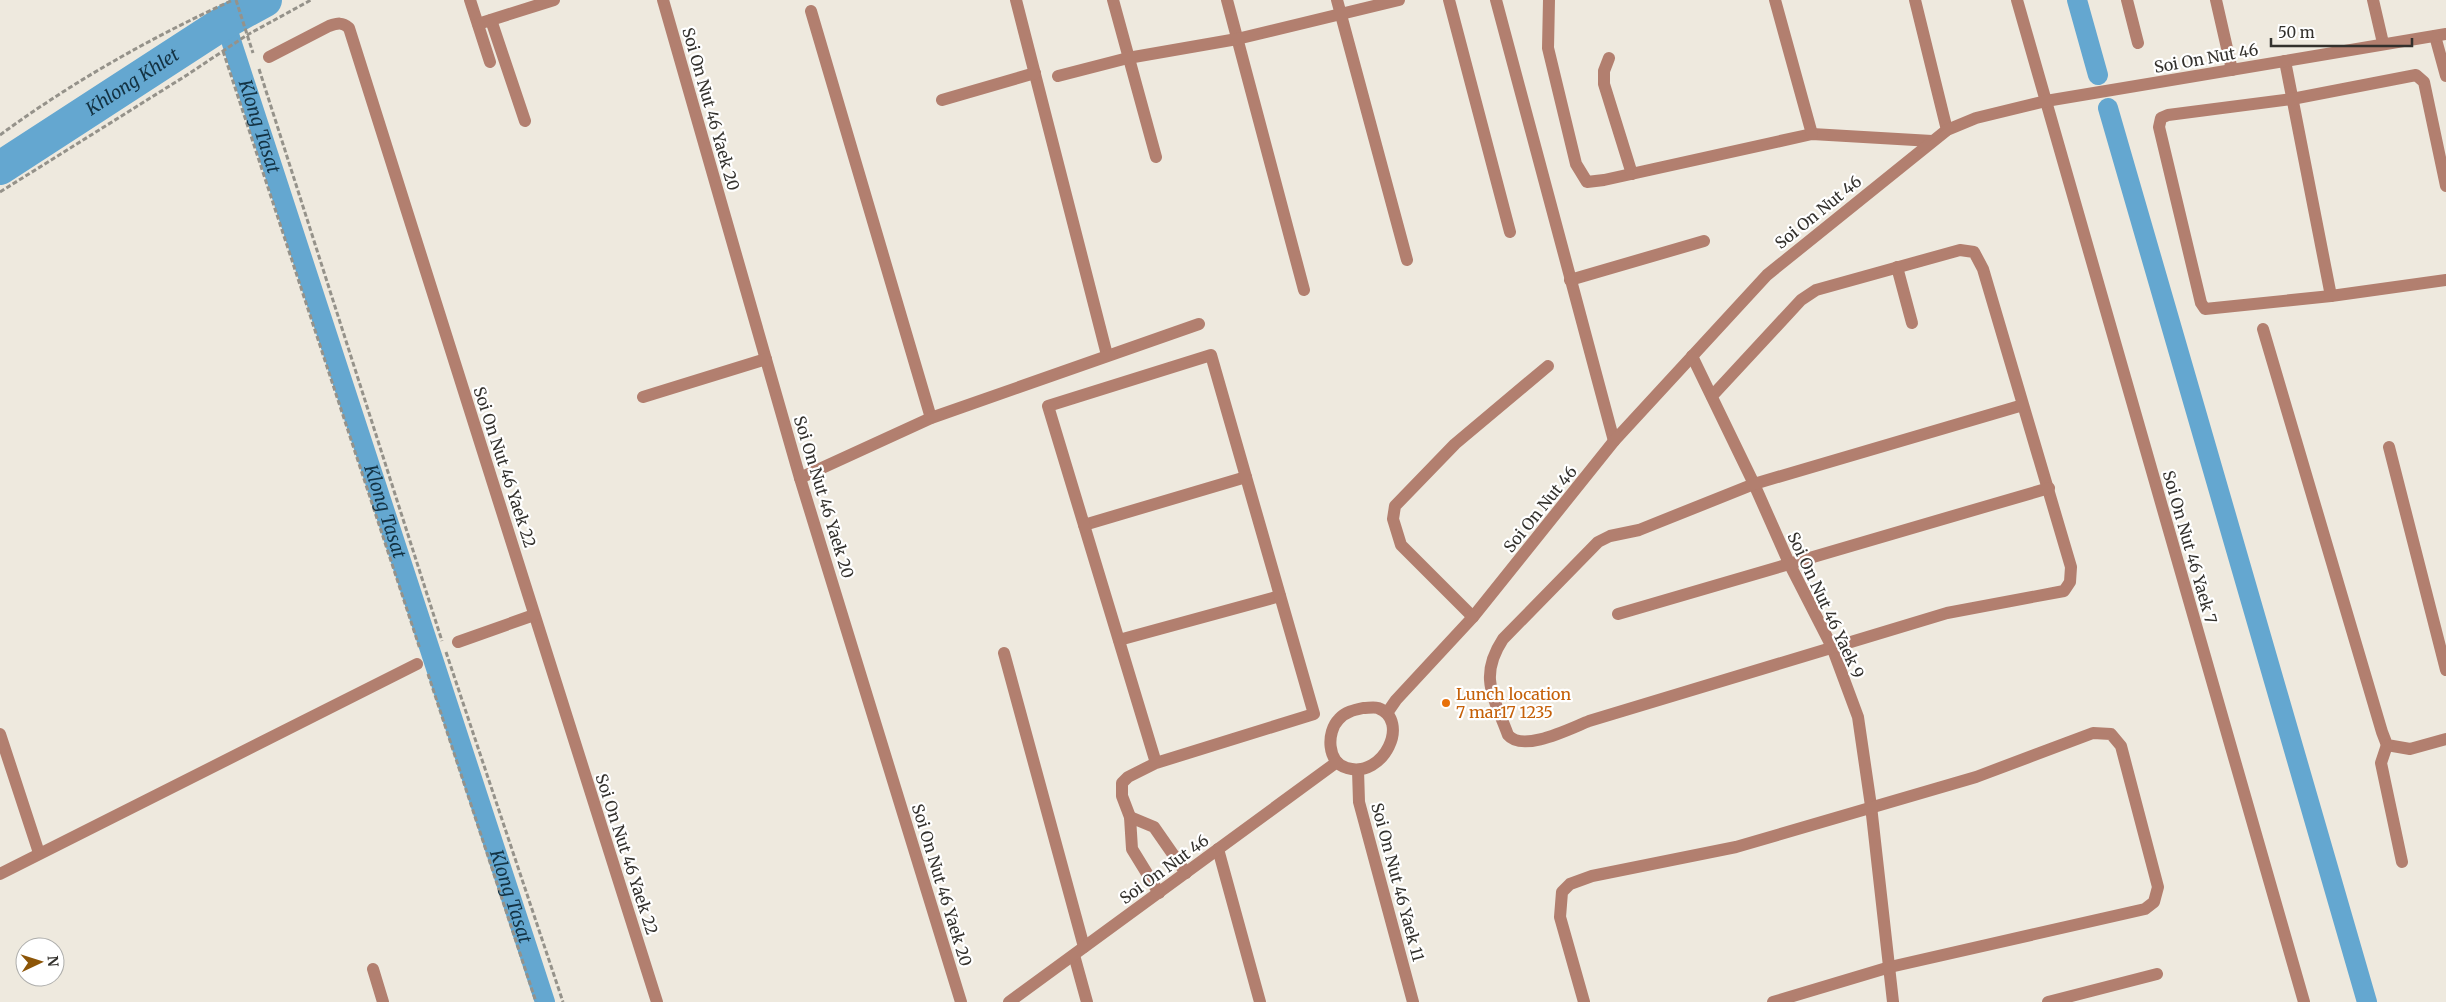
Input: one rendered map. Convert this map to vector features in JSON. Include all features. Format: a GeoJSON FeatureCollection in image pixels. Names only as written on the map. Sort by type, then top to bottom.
{"type":"FeatureCollection","features":[{"type":"Feature","properties":{"kind":"street"},"geometry":{"type":"LineString","coordinates":[[470,0],[490,62]]}},
{"type":"Feature","properties":{"kind":"street"},"geometry":{"type":"LineString","coordinates":[[478,24],[554,0]]}},
{"type":"Feature","properties":{"kind":"street","name":"Soi On Nut 46 Yaek 20"},"geometry":{"type":"LineString","coordinates":[[663,0],[800,478],[961,1002]]}},
{"type":"Feature","properties":{"kind":"street"},"geometry":{"type":"LineString","coordinates":[[1016,0],[1107,355]]}},
{"type":"Feature","properties":{"kind":"street"},"geometry":{"type":"LineString","coordinates":[[1113,0],[1156,157]]}},
{"type":"Feature","properties":{"kind":"street"},"geometry":{"type":"LineString","coordinates":[[1227,0],[1304,290]]}},
{"type":"Feature","properties":{"kind":"street"},"geometry":{"type":"LineString","coordinates":[[1337,0],[1406,260]]}},
{"type":"Feature","properties":{"kind":"street"},"geometry":{"type":"LineString","coordinates":[[1058,76],[1128,58],[1237,39],[1399,0]]}},
{"type":"Feature","properties":{"kind":"street"},"geometry":{"type":"LineString","coordinates":[[1449,0],[1510,232]]}},
{"type":"Feature","properties":{"kind":"street"},"geometry":{"type":"LineString","coordinates":[[1496,0],[1614,441]]}},
{"type":"Feature","properties":{"kind":"street"},"geometry":{"type":"LineString","coordinates":[[1549,0],[1548,48],[1576,164],[1587,182],[1632,174],[1812,134],[1932,141]]}},
{"type":"Feature","properties":{"kind":"street"},"geometry":{"type":"LineString","coordinates":[[1775,0],[1812,134]]}},
{"type":"Feature","properties":{"kind":"street"},"geometry":{"type":"LineString","coordinates":[[1915,0],[1947,130]]}},
{"type":"Feature","properties":{"kind":"street","name":"Soi On Nut 46 Yaek 7"},"geometry":{"type":"LineString","coordinates":[[2017,0],[2304,1002]]}},
{"type":"Feature","properties":{"kind":"street"},"geometry":{"type":"LineString","coordinates":[[2127,0],[2138,43]]}},
{"type":"Feature","properties":{"kind":"street"},"geometry":{"type":"LineString","coordinates":[[2216,0],[2232,70]]}},
{"type":"Feature","properties":{"kind":"street"},"geometry":{"type":"LineString","coordinates":[[2373,0],[2383,43]]}},
{"type":"Feature","properties":{"kind":"street"},"geometry":{"type":"LineString","coordinates":[[811,11],[931,418]]}},
{"type":"Feature","properties":{"kind":"street"},"geometry":{"type":"LineString","coordinates":[[491,20],[525,121]]}},
{"type":"Feature","properties":{"kind":"street","name":"Soi On Nut 46 Yaek 22"},"geometry":{"type":"LineString","coordinates":[[269,57],[329,26],[338,23],[344,24],[349,28],[657,1002]]}},
{"type":"Feature","properties":{"kind":"street"},"geometry":{"type":"LineString","coordinates":[[2441,35],[2446,76]]}},
{"type":"Feature","properties":{"kind":"street","name":"Soi On Nut 46"},"geometry":{"type":"LineString","coordinates":[[1387,713],[1396,700],[1473,617],[1614,441],[1766,275],[1947,130],[1976,118],[2046,101],[2383,43],[2441,35]]}},
{"type":"Feature","properties":{"kind":"street"},"geometry":{"type":"LineString","coordinates":[[1609,58],[1604,71],[1604,84],[1632,174]]}},
{"type":"Feature","properties":{"kind":"street"},"geometry":{"type":"LineString","coordinates":[[2285,61],[2331,296]]}},
{"type":"Feature","properties":{"kind":"street"},"geometry":{"type":"LineString","coordinates":[[942,100],[1035,73]]}},
{"type":"Feature","properties":{"kind":"street"},"geometry":{"type":"LineString","coordinates":[[2446,186],[2424,82],[2416,75],[2292,99],[2168,114],[2161,118],[2159,127],[2200,303],[2205,309],[2331,296],[2446,280]]}},
{"type":"Feature","properties":{"kind":"street"},"geometry":{"type":"LineString","coordinates":[[1570,280],[1704,241]]}},
{"type":"Feature","properties":{"kind":"street"},"geometry":{"type":"LineString","coordinates":[[1712,396],[1801,300],[1832,285],[1960,250],[1974,252],[1983,269],[2049,488],[2071,567],[2070,582],[2064,591],[1947,613],[1528,742],[1520,743],[1512,740],[1508,735],[1490,688],[1489,676],[1493,655],[1503,639],[1598,542],[1610,536],[1639,530],[1754,484],[2023,405]]}},
{"type":"Feature","properties":{"kind":"street"},"geometry":{"type":"LineString","coordinates":[[1898,267],[1912,323]]}},
{"type":"Feature","properties":{"kind":"street"},"geometry":{"type":"LineString","coordinates":[[800,478],[931,418],[1199,324]]}},
{"type":"Feature","properties":{"kind":"street"},"geometry":{"type":"LineString","coordinates":[[2263,329],[2382,732],[2388,746],[2380,764],[2402,862]]}},
{"type":"Feature","properties":{"kind":"street"},"geometry":{"type":"LineString","coordinates":[[1156,763],[1048,406],[1211,355],[1314,714],[1156,763],[1128,777],[1122,783],[1122,796],[1130,817],[1132,849],[1158,893]]}},
{"type":"Feature","properties":{"kind":"street","name":"Soi On Nut 46 Yaek 9"},"geometry":{"type":"LineString","coordinates":[[1692,356],[1754,484],[1789,563],[1832,648],[1858,717],[1871,806],[1893,1002]]}},
{"type":"Feature","properties":{"kind":"street"},"geometry":{"type":"LineString","coordinates":[[643,397],[766,359]]}},
{"type":"Feature","properties":{"kind":"street"},"geometry":{"type":"LineString","coordinates":[[1473,617],[1401,545],[1393,519],[1395,506],[1455,444],[1548,366]]}},
{"type":"Feature","properties":{"kind":"street"},"geometry":{"type":"LineString","coordinates":[[2389,447],[2446,670]]}},
{"type":"Feature","properties":{"kind":"street"},"geometry":{"type":"LineString","coordinates":[[1084,525],[1246,477]]}},
{"type":"Feature","properties":{"kind":"street"},"geometry":{"type":"LineString","coordinates":[[1618,614],[2049,488]]}},
{"type":"Feature","properties":{"kind":"street"},"geometry":{"type":"LineString","coordinates":[[1119,640],[1280,596]]}},
{"type":"Feature","properties":{"kind":"street"},"geometry":{"type":"LineString","coordinates":[[458,642],[534,614]]}},
{"type":"Feature","properties":{"kind":"street"},"geometry":{"type":"LineString","coordinates":[[1004,653],[1079,951],[1088,1002]]}},
{"type":"Feature","properties":{"kind":"street"},"geometry":{"type":"LineString","coordinates":[[0,874],[419,659]]}},
{"type":"Feature","properties":{"kind":"street"},"geometry":{"type":"LineString","coordinates":[[1363,708],[1377,708],[1387,713],[1391,722],[1391,744],[1386,754],[1378,762],[1358,770],[1343,767],[1337,762],[1330,745],[1332,731],[1338,720],[1349,712],[1363,708]]}},
{"type":"Feature","properties":{"kind":"street"},"geometry":{"type":"LineString","coordinates":[[1584,1002],[1560,917],[1562,892],[1570,884],[1592,876],[1736,847],[1871,806],[1976,777],[2093,733],[2111,734],[2121,746],[2158,887],[2154,902],[2145,908],[1890,967],[1773,1002]]}},
{"type":"Feature","properties":{"kind":"street"},"geometry":{"type":"LineString","coordinates":[[0,734],[39,853]]}},
{"type":"Feature","properties":{"kind":"street"},"geometry":{"type":"LineString","coordinates":[[2388,746],[2410,748],[2446,739]]}},
{"type":"Feature","properties":{"kind":"street","name":"Soi On Nut 46"},"geometry":{"type":"LineString","coordinates":[[1009,1002],[1337,762]]}},
{"type":"Feature","properties":{"kind":"street","name":"Soi On Nut 46 Yaek 11"},"geometry":{"type":"LineString","coordinates":[[1358,770],[1360,802],[1413,1002]]}},
{"type":"Feature","properties":{"kind":"street"},"geometry":{"type":"LineString","coordinates":[[1130,817],[1154,827],[1186,872]]}},
{"type":"Feature","properties":{"kind":"street"},"geometry":{"type":"LineString","coordinates":[[1218,849],[1260,1002]]}},
{"type":"Feature","properties":{"kind":"street"},"geometry":{"type":"LineString","coordinates":[[373,969],[383,1002]]}},
{"type":"Feature","properties":{"kind":"street"},"geometry":{"type":"LineString","coordinates":[[2048,1002],[2157,974]]}},
{"type":"Feature","properties":{"kind":"path"},"geometry":{"type":"LineString","coordinates":[[0,135],[82,80],[192,19],[235,0],[296,178],[428,600],[563,1002]]}},
{"type":"Feature","properties":{"kind":"path"},"geometry":{"type":"LineString","coordinates":[[0,192],[247,35],[311,0]]}},
{"type":"Feature","properties":{"kind":"path"},"geometry":{"type":"LineString","coordinates":[[223,51],[419,659]]}},
{"type":"Feature","properties":{"kind":"path"},"geometry":{"type":"LineString","coordinates":[[428,672],[536,1002]]}},
{"type":"Feature","properties":{"kind":"waterway","name":"Khlong Khlet"},"geometry":{"type":"LineString","coordinates":[[0,168],[225,22],[265,0]]}},
{"type":"Feature","properties":{"kind":"waterway"},"geometry":{"type":"LineString","coordinates":[[2077,0],[2098,75]]}},
{"type":"Feature","properties":{"kind":"waterway","name":"Klong Tasat"},"geometry":{"type":"LineString","coordinates":[[225,22],[545,1002]]}},
{"type":"Feature","properties":{"kind":"waterway"},"geometry":{"type":"LineString","coordinates":[[2108,108],[2367,1002]]}},
{"type":"Feature","properties":{"kind":"place","name":"Lunch location 7 mar17 1235"},"geometry":{"type":"Point","coordinates":[1446,703]}}]}
